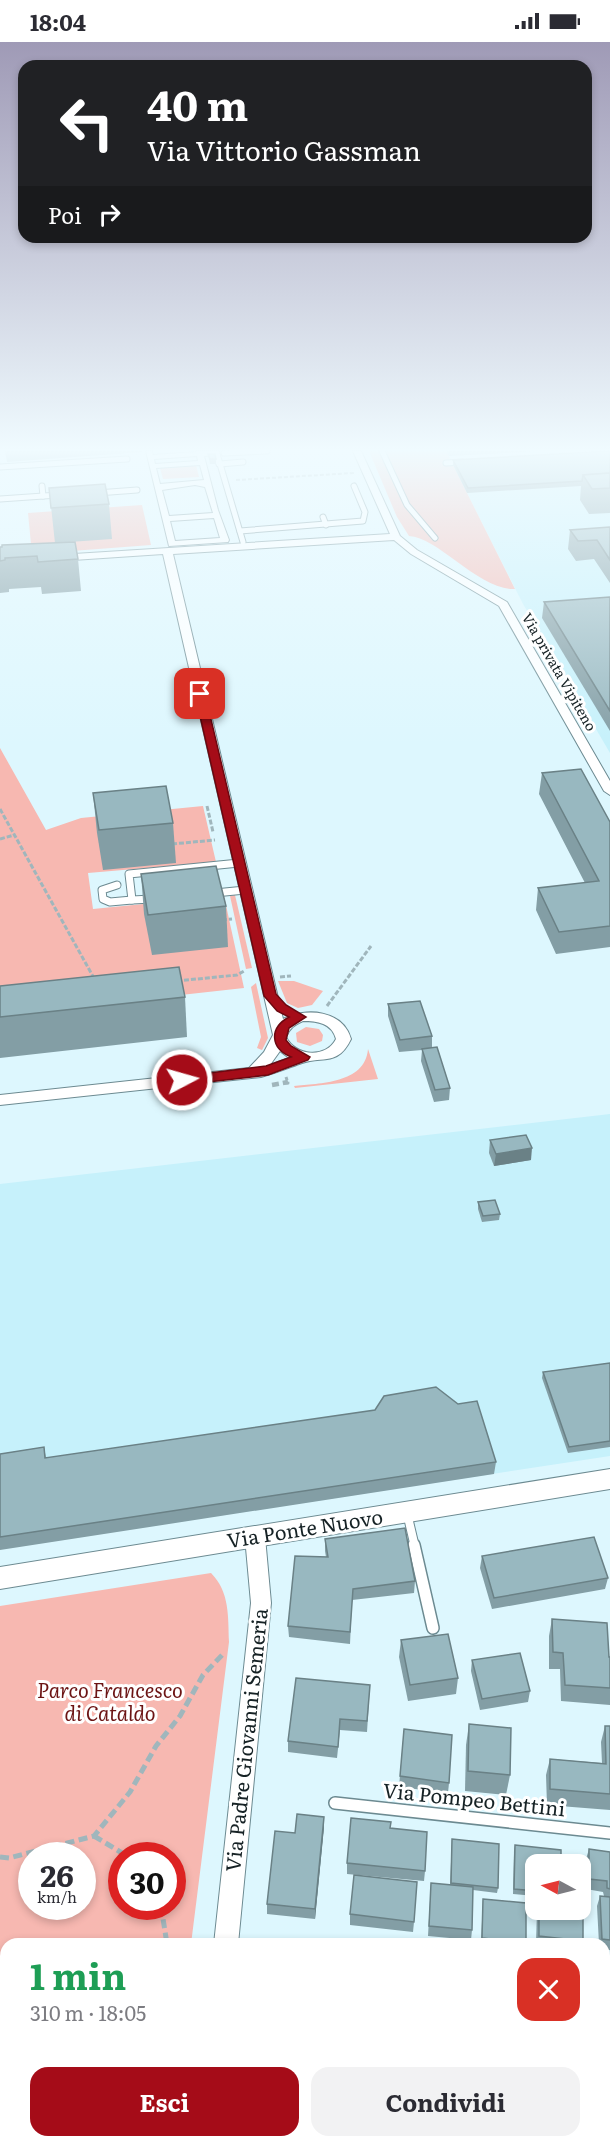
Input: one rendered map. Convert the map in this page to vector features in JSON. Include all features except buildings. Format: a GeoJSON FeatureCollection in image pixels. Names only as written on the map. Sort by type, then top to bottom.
{"type":"FeatureCollection","features":[{"type":"Feature","properties":{"kind":"street"},"geometry":{"type":"LineString","coordinates":[[47,559],[167,550],[182,552],[214,549]]}},
{"type":"Feature","properties":{"kind":"street","name":"Via privata Vipiteno"},"geometry":{"type":"LineString","coordinates":[[411,549],[502,604],[610,791]]}},
{"type":"Feature","properties":{"kind":"street"},"geometry":{"type":"LineString","coordinates":[[167,550],[280,1036],[286,1050],[303,1057]]}},
{"type":"Feature","properties":{"kind":"street"},"geometry":{"type":"LineString","coordinates":[[0,1100],[254,1072],[282,1067],[303,1057],[326,1055],[341,1044],[343,1034],[339,1026],[321,1017],[300,1017],[281,1008],[270,996]]}},
{"type":"Feature","properties":{"kind":"street"},"geometry":{"type":"LineString","coordinates":[[254,1072],[269,1058],[285,1025],[300,1017]]}},
{"type":"Feature","properties":{"kind":"street","name":"Via Ponte Nuovo"},"geometry":{"type":"LineString","coordinates":[[0,1578],[407,1514],[610,1479]]}},
{"type":"Feature","properties":{"kind":"street","name":"Via Padre Giovanni Semeria"},"geometry":{"type":"LineString","coordinates":[[227,1938],[261,1603],[255,1537]]}},
{"type":"Feature","properties":{"kind":"lane"},"geometry":{"type":"LineString","coordinates":[[132,900],[129,874],[239,863]]}},
{"type":"Feature","properties":{"kind":"lane"},"geometry":{"type":"LineString","coordinates":[[117,885],[105,887],[100,896],[110,902],[166,897]]}},
{"type":"Feature","properties":{"kind":"lane"},"geometry":{"type":"LineString","coordinates":[[212,893],[245,890]]}},
{"type":"Feature","properties":{"kind":"lane"},"geometry":{"type":"LineString","coordinates":[[407,1514],[433,1628]]}},
{"type":"Feature","properties":{"kind":"lane","name":"Via Pompeo Bettini"},"geometry":{"type":"LineString","coordinates":[[334,1803],[610,1833]]}},
{"type":"Feature","properties":{"kind":"path"},"geometry":{"type":"LineString","coordinates":[[207,806],[213,832]]}},
{"type":"Feature","properties":{"kind":"path"},"geometry":{"type":"LineString","coordinates":[[0,809],[100,989]]}},
{"type":"Feature","properties":{"kind":"path"},"geometry":{"type":"LineString","coordinates":[[0,839],[15,835]]}},
{"type":"Feature","properties":{"kind":"path"},"geometry":{"type":"LineString","coordinates":[[172,844],[215,840]]}},
{"type":"Feature","properties":{"kind":"path"},"geometry":{"type":"LineString","coordinates":[[221,920],[232,919]]}},
{"type":"Feature","properties":{"kind":"path"},"geometry":{"type":"LineString","coordinates":[[321,1017],[371,946]]}},
{"type":"Feature","properties":{"kind":"path"},"geometry":{"type":"LineString","coordinates":[[168,982],[237,975],[244,971]]}},
{"type":"Feature","properties":{"kind":"path"},"geometry":{"type":"LineString","coordinates":[[0,1857],[9,1858],[94,1836],[130,1792],[204,1675],[225,1652]]}},
{"type":"Feature","properties":{"kind":"path"},"geometry":{"type":"LineString","coordinates":[[94,1836],[108,1844]]}},
{"type":"Feature","properties":{"kind":"path"},"geometry":{"type":"LineString","coordinates":[[163,1920],[166,1938]]}},
{"type":"Feature","properties":{"kind":"shaded area"},"geometry":{"type":"Polygon","coordinates":[[[495,549],[610,549],[610,753],[523,604],[495,549]]]}},
{"type":"Feature","properties":{"kind":"shaded area"},"geometry":{"type":"Polygon","coordinates":[[[610,1114],[610,1456],[0,1549],[0,1184],[610,1114]]]}},
{"type":"Feature","properties":{"kind":"green space"},"geometry":{"type":"Polygon","coordinates":[[[32,549],[94,549],[32,554],[32,549]]]}},
{"type":"Feature","properties":{"kind":"green space"},"geometry":{"type":"Polygon","coordinates":[[[439,549],[495,549],[515,589],[488,582],[439,549]]]}},
{"type":"Feature","properties":{"kind":"green space"},"geometry":{"type":"Polygon","coordinates":[[[0,748],[46,830],[81,818],[203,806],[216,862],[88,873],[93,909],[224,896],[244,988],[0,1015],[0,748]]]}},
{"type":"Feature","properties":{"kind":"green space"},"geometry":{"type":"Polygon","coordinates":[[[235,895],[252,968],[246,969],[230,896],[235,895]]]}},
{"type":"Feature","properties":{"kind":"green space"},"geometry":{"type":"Polygon","coordinates":[[[278,981],[294,981],[323,991],[312,1005],[298,1008],[287,1003],[278,981]]]}},
{"type":"Feature","properties":{"kind":"green space"},"geometry":{"type":"Polygon","coordinates":[[[256,983],[268,1038],[262,1050],[257,1048],[261,1037],[251,987],[256,983]]]}},
{"type":"Feature","properties":{"kind":"green space"},"geometry":{"type":"Polygon","coordinates":[[[306,1027],[319,1029],[323,1035],[322,1041],[310,1046],[297,1042],[296,1033],[306,1027]]]}},
{"type":"Feature","properties":{"kind":"green space"},"geometry":{"type":"Polygon","coordinates":[[[368,1049],[378,1079],[295,1088],[294,1086],[339,1080],[350,1075],[365,1061],[368,1049]]]}},
{"type":"Feature","properties":{"kind":"green space","name":"Parco Francesco di Cataldo"},"geometry":{"type":"Polygon","coordinates":[[[211,1573],[222,1588],[228,1614],[229,1642],[192,1938],[0,1938],[0,1606],[211,1573]]]}},
{"type":"Feature","properties":{"kind":"route"},"geometry":{"type":"LineString","coordinates":[[182,1080],[268,1070],[282,1067],[303,1057],[286,1050],[279,1037],[285,1025],[300,1017],[281,1008],[270,996],[200,694]]}}]}
